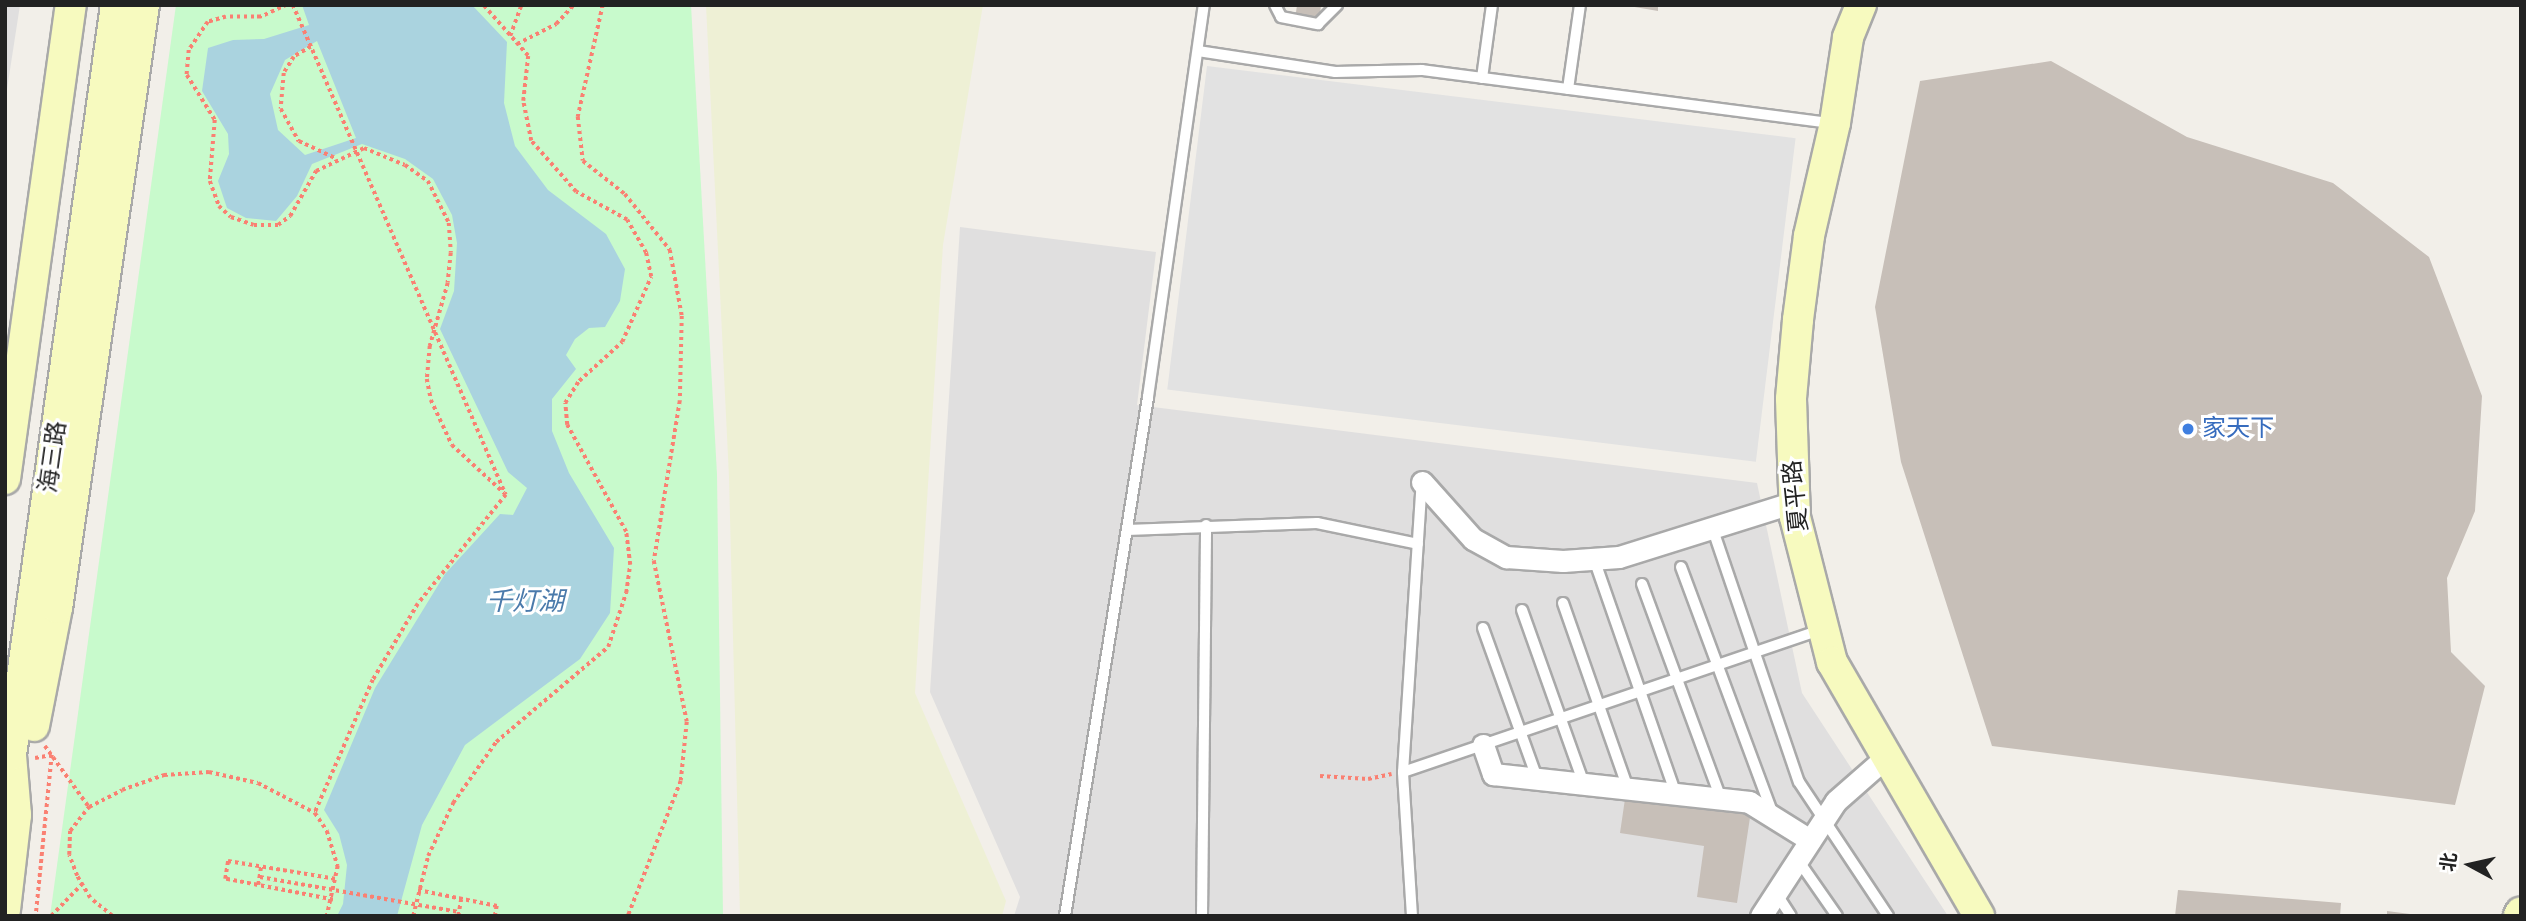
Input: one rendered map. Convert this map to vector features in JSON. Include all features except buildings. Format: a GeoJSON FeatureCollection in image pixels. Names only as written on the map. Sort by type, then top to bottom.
{"type":"FeatureCollection","features":[{"type":"Feature","properties":{"kind":"main road"},"geometry":{"type":"LineString","coordinates":[[5,479],[71,5]]}},
{"type":"Feature","properties":{"kind":"main road","name":"海三路"},"geometry":{"type":"LineString","coordinates":[[5,649],[97,5]]}},
{"type":"Feature","properties":{"kind":"main road","name":"海三路"},"geometry":{"type":"LineString","coordinates":[[5,910],[11,814],[11,755],[116,5]]}},
{"type":"Feature","properties":{"kind":"main road"},"geometry":{"type":"LineString","coordinates":[[11,814],[36,719],[57,608],[144,5]]}},
{"type":"Feature","properties":{"kind":"main road","name":"夏平路"},"geometry":{"type":"LineString","coordinates":[[1842,5],[1848,38]]}},
{"type":"Feature","properties":{"kind":"main road","name":"夏平路"},"geometry":{"type":"LineString","coordinates":[[1861,5],[1848,38],[1835,123],[1809,236],[1791,399],[1794,502],[1821,630],[1844,688],[1979,916]]}},
{"type":"Feature","properties":{"kind":"street"},"geometry":{"type":"LineString","coordinates":[[1422,482],[1473,539],[1506,556],[1594,559],[1619,556],[1794,502]]}},
{"type":"Feature","properties":{"kind":"street"},"geometry":{"type":"LineString","coordinates":[[1483,745],[1493,774],[1749,802],[1810,840]]}},
{"type":"Feature","properties":{"kind":"street"},"geometry":{"type":"LineString","coordinates":[[1761,916],[1836,801],[1885,758]]}},
{"type":"Feature","properties":{"kind":"lane"},"geometry":{"type":"LineString","coordinates":[[1065,916],[1127,530],[1204,5]]}},
{"type":"Feature","properties":{"kind":"lane"},"geometry":{"type":"LineString","coordinates":[[1275,5],[1281,17],[1318,23],[1337,5]]}},
{"type":"Feature","properties":{"kind":"lane"},"geometry":{"type":"LineString","coordinates":[[1482,78],[1492,5]]}},
{"type":"Feature","properties":{"kind":"lane"},"geometry":{"type":"LineString","coordinates":[[1568,89],[1580,5]]}},
{"type":"Feature","properties":{"kind":"lane"},"geometry":{"type":"LineString","coordinates":[[1198,51],[1335,72],[1422,70],[1835,123]]}},
{"type":"Feature","properties":{"kind":"lane"},"geometry":{"type":"LineString","coordinates":[[1412,916],[1403,772],[1422,482]]}},
{"type":"Feature","properties":{"kind":"lane"},"geometry":{"type":"LineString","coordinates":[[1127,530],[1317,523],[1418,544]]}},
{"type":"Feature","properties":{"kind":"lane"},"geometry":{"type":"LineString","coordinates":[[1202,916],[1206,525]]}},
{"type":"Feature","properties":{"kind":"lane"},"geometry":{"type":"LineString","coordinates":[[1712,527],[1799,782],[1823,822],[1888,916]]}},
{"type":"Feature","properties":{"kind":"lane"},"geometry":{"type":"LineString","coordinates":[[1594,559],[1675,794]]}},
{"type":"Feature","properties":{"kind":"lane"},"geometry":{"type":"LineString","coordinates":[[1681,568],[1775,818]]}},
{"type":"Feature","properties":{"kind":"lane"},"geometry":{"type":"LineString","coordinates":[[1642,584],[1721,799]]}},
{"type":"Feature","properties":{"kind":"lane"},"geometry":{"type":"LineString","coordinates":[[1563,603],[1628,789]]}},
{"type":"Feature","properties":{"kind":"lane"},"geometry":{"type":"LineString","coordinates":[[1522,610],[1584,783]]}},
{"type":"Feature","properties":{"kind":"lane"},"geometry":{"type":"LineString","coordinates":[[1483,628],[1537,778]]}},
{"type":"Feature","properties":{"kind":"lane"},"geometry":{"type":"LineString","coordinates":[[1403,772],[1821,630]]}},
{"type":"Feature","properties":{"kind":"lane"},"geometry":{"type":"LineString","coordinates":[[1798,860],[1837,916]]}},
{"type":"Feature","properties":{"kind":"lane"},"geometry":{"type":"LineString","coordinates":[[1776,893],[1791,916]]}},
{"type":"Feature","properties":{"kind":"path"},"geometry":{"type":"LineString","coordinates":[[288,5],[261,17],[226,17],[208,22],[189,50],[187,75],[215,120],[210,181],[219,206],[231,218],[254,225],[278,225],[297,207],[316,171],[354,150],[364,148],[405,165],[428,181],[449,223],[451,253],[448,284],[434,330],[426,379],[430,400],[452,445],[506,495]]}},
{"type":"Feature","properties":{"kind":"path"},"geometry":{"type":"LineString","coordinates":[[293,5],[346,134],[506,495]]}},
{"type":"Feature","properties":{"kind":"path"},"geometry":{"type":"LineString","coordinates":[[414,916],[418,890],[453,803],[496,742],[608,647],[626,593],[630,565],[626,532],[567,425],[565,403],[579,381],[622,342],[651,277],[646,253],[627,220],[576,191],[531,141],[523,101],[528,56],[483,5]]}},
{"type":"Feature","properties":{"kind":"path"},"geometry":{"type":"LineString","coordinates":[[510,36],[521,5]]}},
{"type":"Feature","properties":{"kind":"path"},"geometry":{"type":"LineString","coordinates":[[517,44],[556,24],[574,5]]}},
{"type":"Feature","properties":{"kind":"path"},"geometry":{"type":"LineString","coordinates":[[603,5],[578,117],[583,161],[625,194],[670,250],[682,316],[680,401],[654,561],[687,722],[681,781],[628,916]]}},
{"type":"Feature","properties":{"kind":"path"},"geometry":{"type":"LineString","coordinates":[[311,46],[294,57],[279,91],[287,127],[315,150],[337,159]]}},
{"type":"Feature","properties":{"kind":"path"},"geometry":{"type":"LineString","coordinates":[[315,813],[373,680],[418,604],[506,495]]}},
{"type":"Feature","properties":{"kind":"path"},"geometry":{"type":"LineString","coordinates":[[36,719],[41,741],[89,807]]}},
{"type":"Feature","properties":{"kind":"path"},"geometry":{"type":"LineString","coordinates":[[113,916],[82,884],[69,855],[70,831],[89,807],[164,775],[209,772],[258,783],[315,813],[327,831],[338,866],[333,900],[327,916]]}},
{"type":"Feature","properties":{"kind":"path"},"geometry":{"type":"LineString","coordinates":[[1320,776],[1368,779],[1403,772]]}},
{"type":"Feature","properties":{"kind":"path"},"geometry":{"type":"LineString","coordinates":[[333,900],[225,879],[228,861],[337,879]]}},
{"type":"Feature","properties":{"kind":"path"},"geometry":{"type":"LineString","coordinates":[[258,885],[261,866]]}},
{"type":"Feature","properties":{"kind":"path"},"geometry":{"type":"LineString","coordinates":[[260,877],[458,914],[461,899]]}},
{"type":"Feature","properties":{"kind":"path"},"geometry":{"type":"LineString","coordinates":[[51,916],[82,884]]}},
{"type":"Feature","properties":{"kind":"path"},"geometry":{"type":"LineString","coordinates":[[418,890],[497,906],[495,916]]}},
{"type":"Feature","properties":{"kind":"shaded area"},"geometry":{"type":"Polygon","coordinates":[[[5,5],[20,5],[5,102],[5,5]]]}},
{"type":"Feature","properties":{"kind":"shaded area"},"geometry":{"type":"Polygon","coordinates":[[[1207,66],[1796,138],[1756,462],[1167,390],[1207,66]]]}},
{"type":"Feature","properties":{"kind":"shaded area"},"geometry":{"type":"Polygon","coordinates":[[[960,227],[1156,252],[1137,405],[1757,483],[1802,693],[1948,916],[1014,916],[1020,897],[930,692],[960,227]]]}},
{"type":"Feature","properties":{"kind":"green space"},"geometry":{"type":"Polygon","coordinates":[[[176,5],[691,5],[717,474],[723,916],[50,916],[176,5]]]}},
{"type":"Feature","properties":{"kind":"green space"},"geometry":{"type":"Polygon","coordinates":[[[706,5],[983,5],[943,245],[915,693],[1006,901],[1002,916],[740,916],[729,477],[706,5]]]}},
{"type":"Feature","properties":{"kind":"water","name":"千灯湖"},"geometry":{"type":"Polygon","coordinates":[[[302,5],[472,5],[507,42],[504,103],[515,146],[548,190],[606,234],[625,269],[620,301],[605,327],[589,328],[575,339],[566,355],[576,369],[552,399],[552,431],[569,473],[614,548],[610,613],[580,659],[465,745],[422,825],[397,916],[337,916],[343,904],[347,865],[339,834],[324,810],[375,688],[445,574],[500,514],[513,515],[527,488],[508,472],[440,329],[454,291],[457,243],[452,215],[433,179],[405,159],[362,144],[312,164],[297,196],[276,221],[246,218],[227,208],[218,181],[229,154],[228,134],[202,91],[208,48],[233,40],[264,39],[309,25],[302,5]],[[317,41],[285,60],[270,94],[278,130],[305,155],[356,138],[317,41]]]}},
{"type":"Feature","properties":{"kind":"place","name":"家天下"},"geometry":{"type":"Point","coordinates":[2188,429]}}]}
